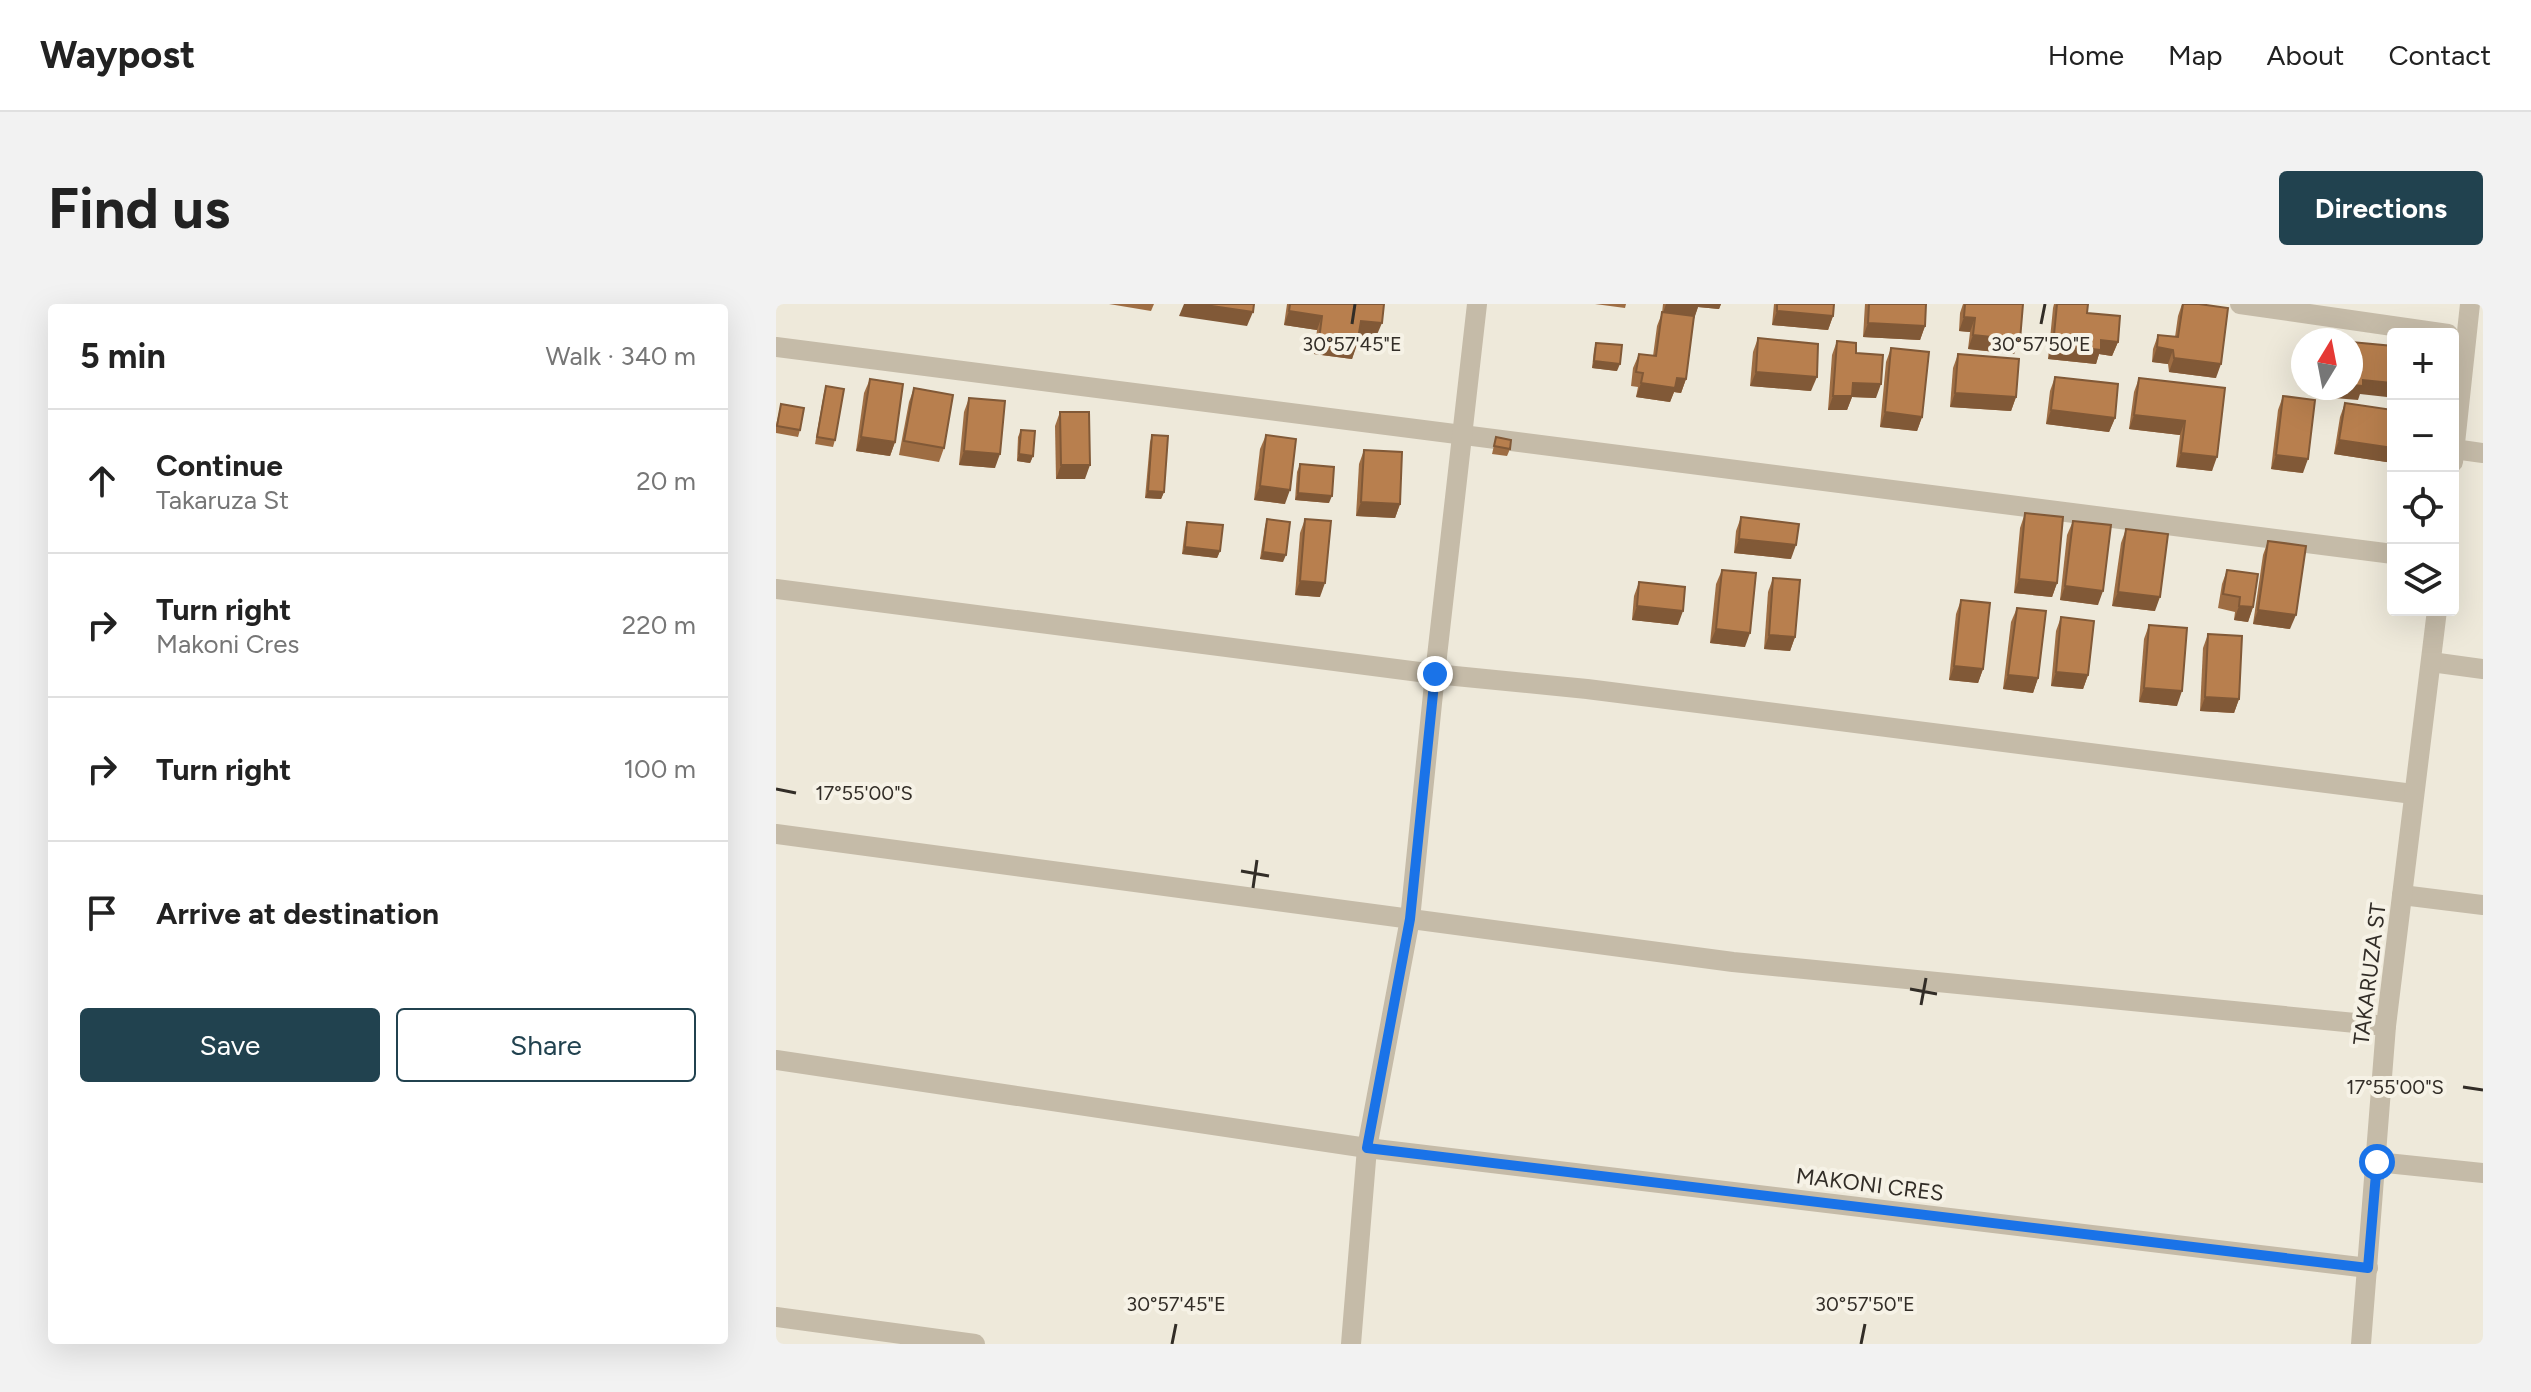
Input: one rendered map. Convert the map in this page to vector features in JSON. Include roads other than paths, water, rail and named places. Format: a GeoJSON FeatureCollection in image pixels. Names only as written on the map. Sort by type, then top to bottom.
{"type":"FeatureCollection","features":[{"type":"Feature","properties":{"kind":"street"},"geometry":{"type":"LineString","coordinates":[[1351,1344],[1367,1148],[1410,919],[1477,304]]}},
{"type":"Feature","properties":{"kind":"street"},"geometry":{"type":"LineString","coordinates":[[2240,304],[2407,328]]}},
{"type":"Feature","properties":{"kind":"street"},"geometry":{"type":"LineString","coordinates":[[2459,328],[2470,304]]}},
{"type":"Feature","properties":{"kind":"street"},"geometry":{"type":"LineString","coordinates":[[776,347],[2387,553]]}},
{"type":"Feature","properties":{"kind":"street"},"geometry":{"type":"LineString","coordinates":[[2459,455],[2483,453]]}},
{"type":"Feature","properties":{"kind":"street"},"geometry":{"type":"LineString","coordinates":[[776,589],[1435,674],[1587,689],[2413,794]]}},
{"type":"Feature","properties":{"kind":"street","name":"TAKARUZA ST"},"geometry":{"type":"LineString","coordinates":[[2361,1344],[2386,1026],[2436,616]]}},
{"type":"Feature","properties":{"kind":"street"},"geometry":{"type":"LineString","coordinates":[[2431,662],[2483,669]]}},
{"type":"Feature","properties":{"kind":"street"},"geometry":{"type":"LineString","coordinates":[[776,834],[1733,962],[2386,1026]]}},
{"type":"Feature","properties":{"kind":"street"},"geometry":{"type":"LineString","coordinates":[[2402,895],[2483,905]]}},
{"type":"Feature","properties":{"kind":"street","name":"MAKONI CRES"},"geometry":{"type":"LineString","coordinates":[[776,1060],[1367,1148],[2368,1268]]}},
{"type":"Feature","properties":{"kind":"street"},"geometry":{"type":"LineString","coordinates":[[2377,1162],[2483,1173]]}},
{"type":"Feature","properties":{"kind":"street"},"geometry":{"type":"LineString","coordinates":[[776,1317],[975,1344]]}}]}
